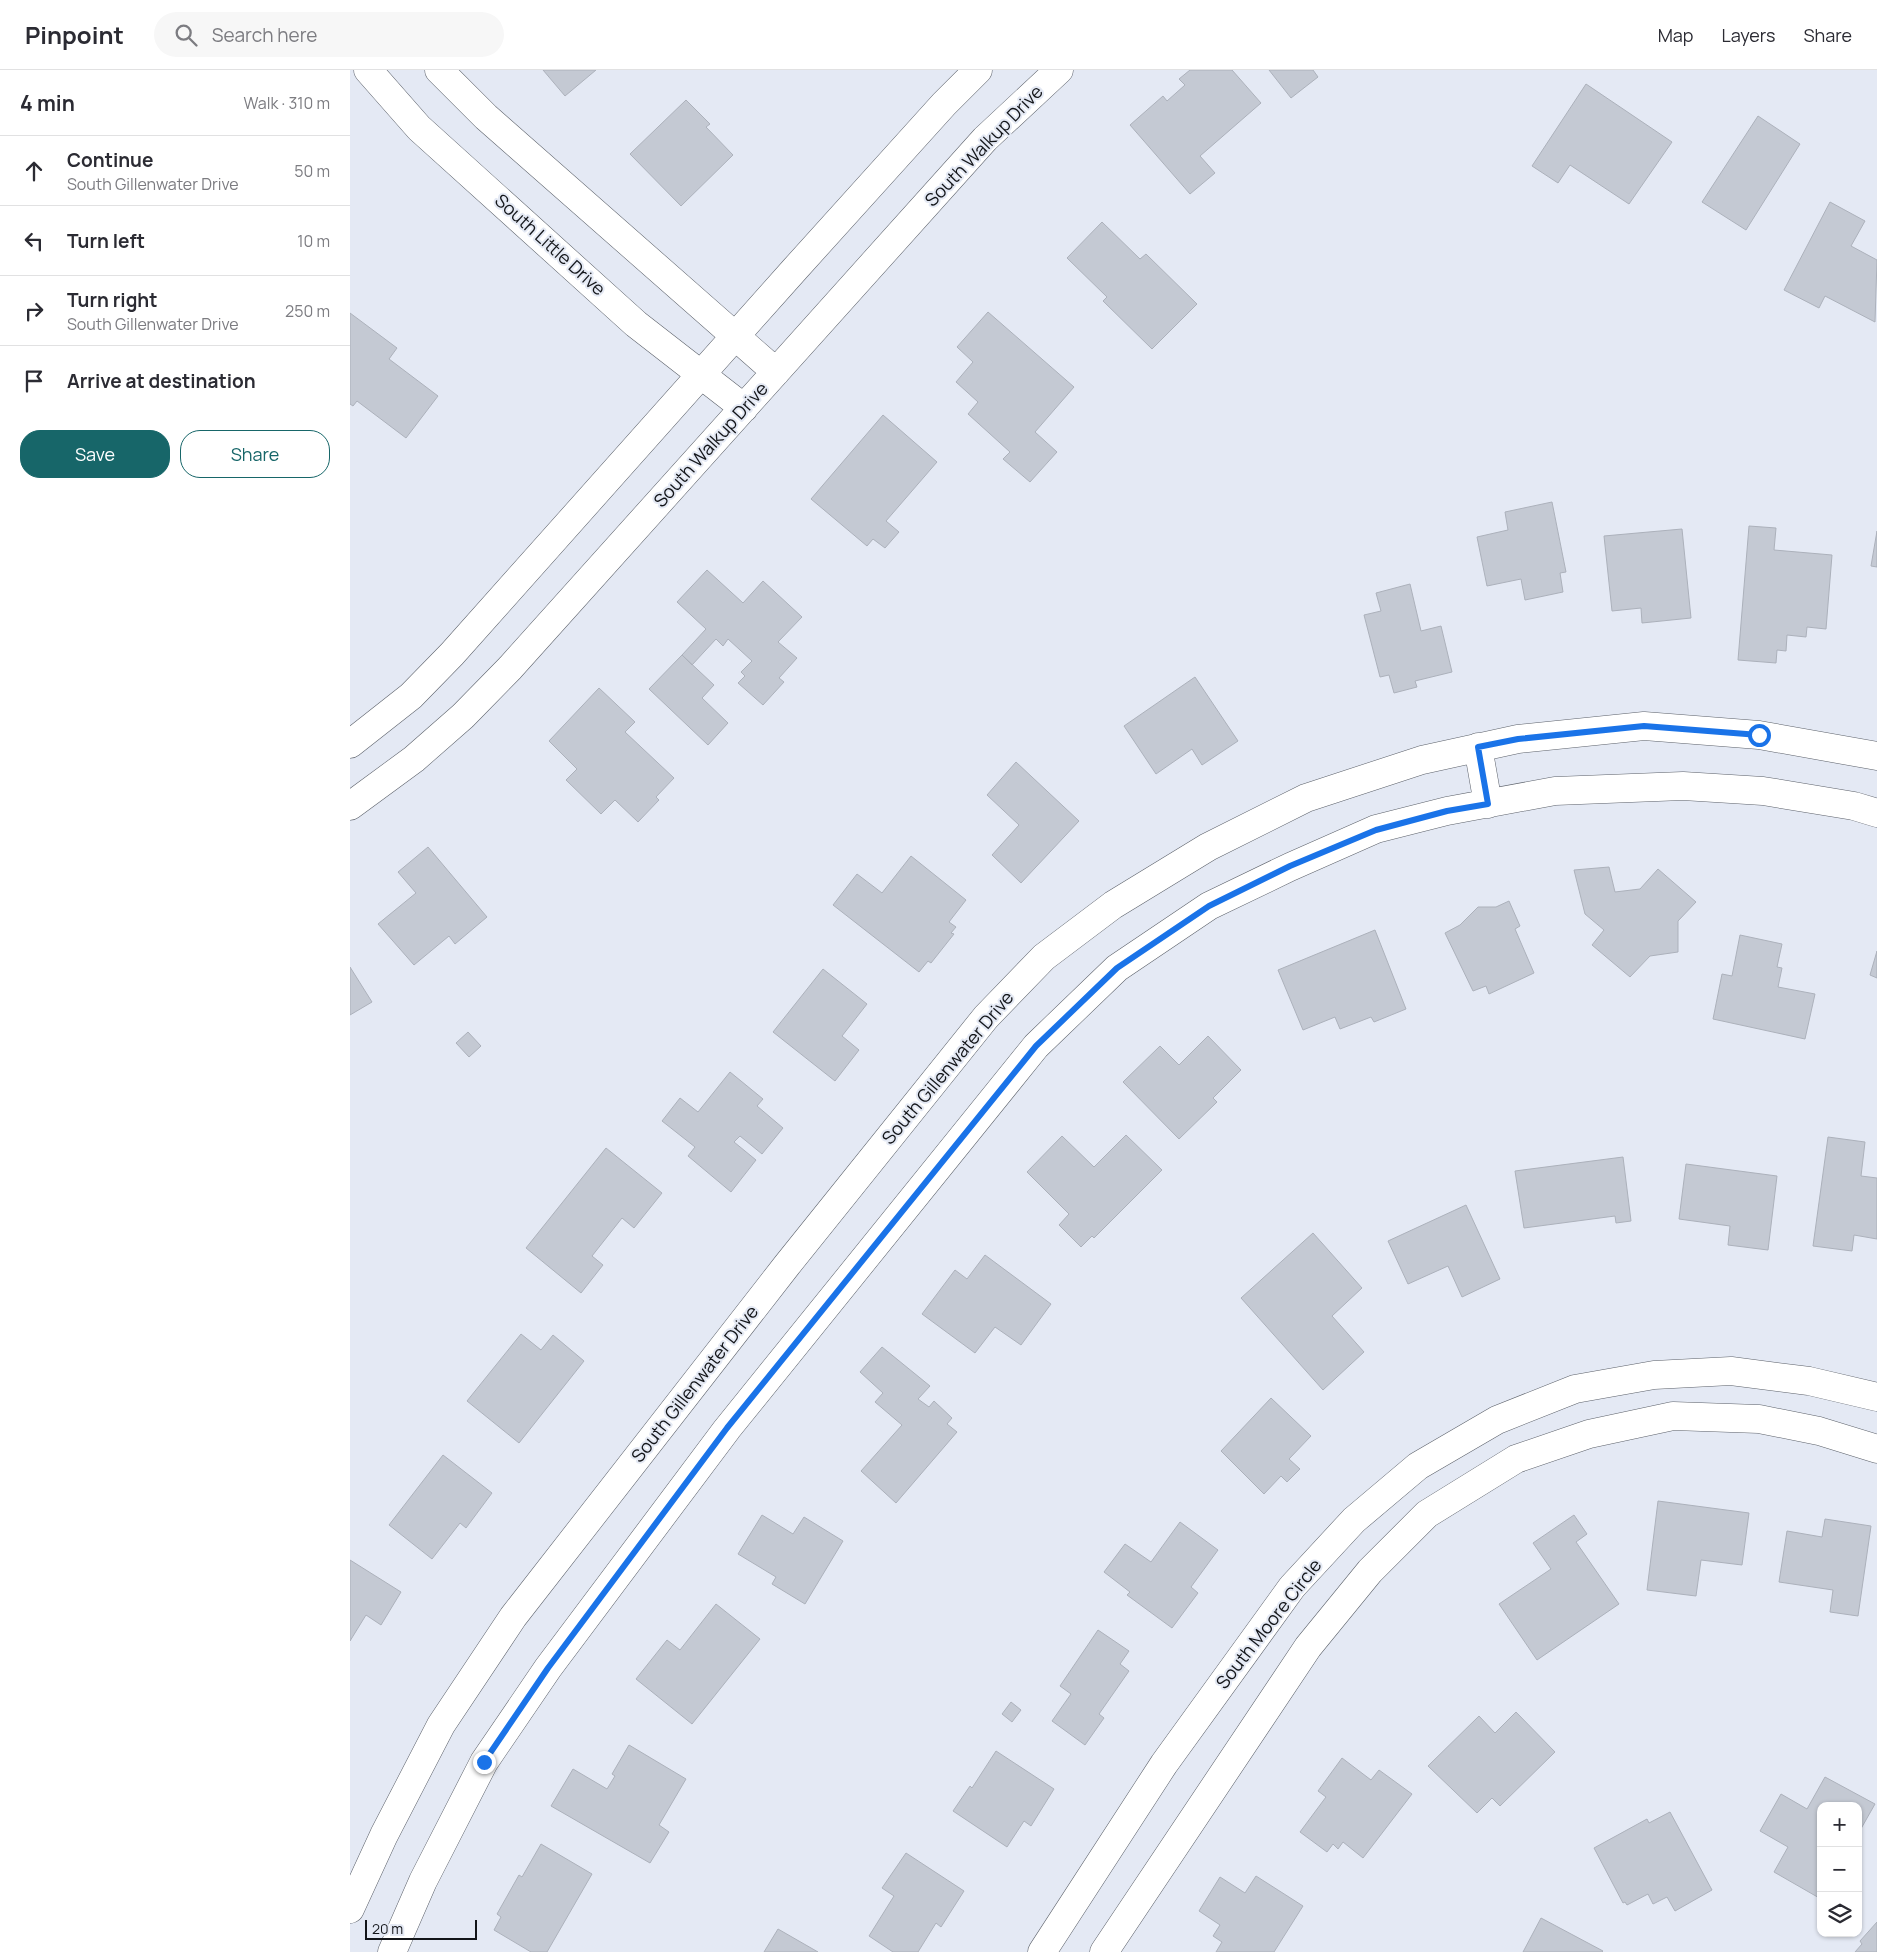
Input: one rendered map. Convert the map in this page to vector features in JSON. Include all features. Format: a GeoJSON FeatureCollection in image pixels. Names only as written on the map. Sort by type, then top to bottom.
{"type":"FeatureCollection","features":[{"type":"Feature","properties":{"kind":"street","name":"South Little Drive"},"geometry":{"type":"LineString","coordinates":[[368,70],[419,128],[636,324],[744,408]]}},
{"type":"Feature","properties":{"kind":"street"},"geometry":{"type":"LineString","coordinates":[[440,70],[486,117],[735,338],[776,372]]}},
{"type":"Feature","properties":{"kind":"street"},"geometry":{"type":"LineString","coordinates":[[350,744],[411,696],[452,654],[944,104],[978,70]]}},
{"type":"Feature","properties":{"kind":"street","name":"South Walkup Drive"},"geometry":{"type":"LineString","coordinates":[[350,806],[414,759],[470,709],[510,668],[985,139],[1059,70]]}},
{"type":"Feature","properties":{"kind":"street","name":"South Gillenwater Drive"},"geometry":{"type":"LineString","coordinates":[[350,1909],[384,1835],[442,1725],[513,1617],[787,1265],[986,1016],[1044,958],[1113,905],[1208,846],[1306,798],[1422,760],[1518,739],[1644,726],[1759,735],[1877,756]]}},
{"type":"Feature","properties":{"kind":"street"},"geometry":{"type":"LineString","coordinates":[[1478,747],[1488,804]]}},
{"type":"Feature","properties":{"kind":"street"},"geometry":{"type":"LineString","coordinates":[[392,1952],[423,1882],[484,1762],[548,1668],[727,1428],[1036,1046],[1117,968],[1209,906],[1290,866],[1376,830],[1447,811],[1555,792],[1684,786],[1763,791],[1854,806],[1877,813]]}},
{"type":"Feature","properties":{"kind":"street","name":"South Moore Circle"},"geometry":{"type":"LineString","coordinates":[[1042,1952],[1164,1764],[1292,1587],[1354,1520],[1418,1466],[1497,1420],[1575,1389],[1654,1376],[1731,1371],[1809,1381],[1877,1397]]}},
{"type":"Feature","properties":{"kind":"street"},"geometry":{"type":"LineString","coordinates":[[1104,1952],[1308,1647],[1370,1571],[1427,1514],[1516,1459],[1589,1434],[1673,1416],[1759,1419],[1819,1431],[1877,1449]]}},
{"type":"Feature","properties":{"kind":"building"},"geometry":{"type":"Polygon","coordinates":[[[543,70],[596,70],[565,96],[543,70]]]}},
{"type":"Feature","properties":{"kind":"building"},"geometry":{"type":"Polygon","coordinates":[[[1190,70],[1232,70],[1261,103],[1200,156],[1215,173],[1190,194],[1130,125],[1163,96],[1167,101],[1185,85],[1179,79],[1190,70]]]}},
{"type":"Feature","properties":{"kind":"building"},"geometry":{"type":"Polygon","coordinates":[[[1269,70],[1313,70],[1318,77],[1291,98],[1269,70]]]}},
{"type":"Feature","properties":{"kind":"building"},"geometry":{"type":"Polygon","coordinates":[[[1586,84],[1672,142],[1629,204],[1570,165],[1558,183],[1532,166],[1586,84]]]}},
{"type":"Feature","properties":{"kind":"building"},"geometry":{"type":"Polygon","coordinates":[[[686,100],[710,124],[706,127],[733,155],[681,206],[630,154],[686,100]]]}},
{"type":"Feature","properties":{"kind":"building"},"geometry":{"type":"Polygon","coordinates":[[[1758,116],[1800,144],[1746,230],[1702,202],[1758,116]]]}},
{"type":"Feature","properties":{"kind":"building"},"geometry":{"type":"Polygon","coordinates":[[[1830,202],[1865,221],[1851,246],[1877,260],[1875,322],[1825,296],[1819,308],[1784,290],[1830,202]]]}},
{"type":"Feature","properties":{"kind":"building"},"geometry":{"type":"Polygon","coordinates":[[[1102,222],[1140,259],[1146,254],[1197,304],[1152,349],[1103,301],[1107,297],[1067,258],[1102,222]]]}},
{"type":"Feature","properties":{"kind":"building"},"geometry":{"type":"Polygon","coordinates":[[[988,312],[1074,387],[1035,432],[1057,452],[1030,482],[1003,459],[1010,452],[968,414],[978,402],[956,382],[973,362],[957,347],[988,312]]]}},
{"type":"Feature","properties":{"kind":"building"},"geometry":{"type":"Polygon","coordinates":[[[350,313],[397,348],[389,359],[438,396],[406,438],[357,401],[353,406],[350,404],[350,313]]]}},
{"type":"Feature","properties":{"kind":"building"},"geometry":{"type":"Polygon","coordinates":[[[883,415],[937,462],[886,521],[899,532],[885,548],[873,539],[867,546],[811,499],[883,415]]]}},
{"type":"Feature","properties":{"kind":"building"},"geometry":{"type":"Polygon","coordinates":[[[1552,502],[1566,572],[1560,573],[1563,592],[1525,600],[1521,579],[1487,586],[1477,537],[1508,530],[1505,512],[1552,502]]]}},
{"type":"Feature","properties":{"kind":"building"},"geometry":{"type":"Polygon","coordinates":[[[1749,526],[1776,528],[1774,550],[1832,555],[1826,629],[1807,627],[1806,637],[1787,635],[1786,651],[1777,650],[1776,663],[1738,660],[1749,526]]]}},
{"type":"Feature","properties":{"kind":"building"},"geometry":{"type":"Polygon","coordinates":[[[1682,529],[1691,618],[1642,623],[1641,608],[1612,611],[1604,536],[1682,529]]]}},
{"type":"Feature","properties":{"kind":"building"},"geometry":{"type":"Polygon","coordinates":[[[1877,531],[1877,567],[1871,566],[1877,531]]]}},
{"type":"Feature","properties":{"kind":"building"},"geometry":{"type":"Polygon","coordinates":[[[707,570],[743,603],[763,581],[802,617],[778,642],[797,658],[779,678],[784,682],[763,705],[738,683],[745,676],[741,672],[752,661],[728,639],[723,646],[716,639],[692,665],[682,655],[706,629],[677,602],[707,570]]]}},
{"type":"Feature","properties":{"kind":"building"},"geometry":{"type":"Polygon","coordinates":[[[1410,584],[1421,631],[1441,626],[1452,672],[1415,681],[1417,687],[1394,693],[1389,675],[1380,677],[1364,615],[1381,611],[1376,593],[1410,584]]]}},
{"type":"Feature","properties":{"kind":"building"},"geometry":{"type":"Polygon","coordinates":[[[682,655],[714,685],[702,698],[728,723],[708,745],[649,689],[682,655]]]}},
{"type":"Feature","properties":{"kind":"building"},"geometry":{"type":"Polygon","coordinates":[[[1195,677],[1238,741],[1202,765],[1192,749],[1156,774],[1124,726],[1195,677]]]}},
{"type":"Feature","properties":{"kind":"building"},"geometry":{"type":"Polygon","coordinates":[[[599,688],[635,722],[625,732],[674,778],[656,797],[659,800],[638,822],[615,800],[601,814],[566,780],[577,769],[549,741],[599,688]]]}},
{"type":"Feature","properties":{"kind":"building"},"geometry":{"type":"Polygon","coordinates":[[[1016,762],[1079,821],[1021,883],[992,855],[1019,825],[987,795],[1016,762]]]}},
{"type":"Feature","properties":{"kind":"building"},"geometry":{"type":"Polygon","coordinates":[[[428,847],[487,917],[455,944],[449,936],[414,965],[378,924],[416,893],[398,872],[428,847]]]}},
{"type":"Feature","properties":{"kind":"building"},"geometry":{"type":"Polygon","coordinates":[[[911,856],[966,900],[949,922],[956,927],[951,933],[954,934],[931,963],[928,961],[919,972],[833,905],[857,874],[882,893],[911,856]]]}},
{"type":"Feature","properties":{"kind":"building"},"geometry":{"type":"Polygon","coordinates":[[[1609,867],[1615,892],[1640,889],[1658,869],[1696,902],[1678,921],[1678,952],[1650,956],[1630,977],[1592,945],[1604,930],[1585,914],[1574,870],[1609,867]]]}},
{"type":"Feature","properties":{"kind":"building"},"geometry":{"type":"Polygon","coordinates":[[[1509,901],[1520,926],[1515,929],[1534,973],[1489,994],[1486,986],[1473,991],[1445,933],[1460,925],[1478,907],[1496,907],[1509,901]]]}},
{"type":"Feature","properties":{"kind":"building"},"geometry":{"type":"Polygon","coordinates":[[[1375,930],[1406,1009],[1374,1022],[1371,1017],[1340,1029],[1335,1017],[1303,1030],[1278,970],[1375,930]]]}},
{"type":"Feature","properties":{"kind":"building"},"geometry":{"type":"Polygon","coordinates":[[[1740,935],[1782,944],[1777,967],[1782,968],[1778,987],[1815,994],[1805,1039],[1713,1019],[1722,974],[1732,976],[1740,935]]]}},
{"type":"Feature","properties":{"kind":"building"},"geometry":{"type":"Polygon","coordinates":[[[1877,951],[1877,978],[1870,975],[1877,951]]]}},
{"type":"Feature","properties":{"kind":"building"},"geometry":{"type":"Polygon","coordinates":[[[350,967],[372,1002],[350,1015],[350,967]]]}},
{"type":"Feature","properties":{"kind":"building"},"geometry":{"type":"Polygon","coordinates":[[[823,969],[867,1004],[842,1036],[859,1050],[835,1081],[773,1032],[823,969]]]}},
{"type":"Feature","properties":{"kind":"building"},"geometry":{"type":"Polygon","coordinates":[[[468,1032],[481,1046],[469,1057],[456,1043],[468,1032]]]}},
{"type":"Feature","properties":{"kind":"building"},"geometry":{"type":"Polygon","coordinates":[[[1208,1036],[1241,1070],[1213,1098],[1217,1102],[1179,1139],[1123,1082],[1160,1046],[1179,1065],[1208,1036]]]}},
{"type":"Feature","properties":{"kind":"building"},"geometry":{"type":"Polygon","coordinates":[[[730,1072],[763,1099],[757,1106],[783,1128],[762,1154],[740,1136],[734,1142],[756,1160],[731,1192],[688,1156],[695,1147],[662,1121],[680,1098],[698,1112],[730,1072]]]}},
{"type":"Feature","properties":{"kind":"building"},"geometry":{"type":"Polygon","coordinates":[[[1126,1135],[1162,1170],[1094,1238],[1092,1236],[1081,1247],[1059,1225],[1069,1214],[1027,1172],[1062,1136],[1094,1167],[1126,1135]]]}},
{"type":"Feature","properties":{"kind":"building"},"geometry":{"type":"Polygon","coordinates":[[[1828,1137],[1865,1142],[1861,1176],[1877,1178],[1877,1239],[1854,1235],[1852,1251],[1813,1246],[1828,1137]]]}},
{"type":"Feature","properties":{"kind":"building"},"geometry":{"type":"Polygon","coordinates":[[[606,1148],[662,1193],[634,1228],[622,1218],[592,1256],[603,1265],[581,1293],[526,1248],[606,1148]]]}},
{"type":"Feature","properties":{"kind":"building"},"geometry":{"type":"Polygon","coordinates":[[[1623,1157],[1631,1221],[1616,1223],[1615,1216],[1524,1228],[1515,1171],[1623,1157]]]}},
{"type":"Feature","properties":{"kind":"building"},"geometry":{"type":"Polygon","coordinates":[[[1686,1164],[1777,1176],[1768,1250],[1728,1245],[1730,1226],[1679,1219],[1686,1164]]]}},
{"type":"Feature","properties":{"kind":"building"},"geometry":{"type":"Polygon","coordinates":[[[1466,1205],[1500,1279],[1462,1297],[1448,1266],[1408,1284],[1388,1241],[1466,1205]]]}},
{"type":"Feature","properties":{"kind":"building"},"geometry":{"type":"Polygon","coordinates":[[[1313,1233],[1362,1288],[1332,1316],[1364,1352],[1323,1390],[1241,1298],[1313,1233]]]}},
{"type":"Feature","properties":{"kind":"building"},"geometry":{"type":"Polygon","coordinates":[[[985,1255],[1051,1304],[1021,1345],[995,1327],[975,1353],[922,1314],[955,1270],[967,1279],[985,1255]]]}},
{"type":"Feature","properties":{"kind":"building"},"geometry":{"type":"Polygon","coordinates":[[[521,1334],[541,1350],[553,1335],[584,1361],[519,1443],[467,1401],[521,1334]]]}},
{"type":"Feature","properties":{"kind":"building"},"geometry":{"type":"Polygon","coordinates":[[[882,1347],[930,1386],[918,1399],[929,1407],[934,1401],[952,1418],[947,1424],[957,1432],[896,1503],[861,1471],[902,1425],[875,1402],[883,1393],[860,1372],[882,1347]]]}},
{"type":"Feature","properties":{"kind":"building"},"geometry":{"type":"Polygon","coordinates":[[[1271,1398],[1311,1436],[1289,1459],[1300,1469],[1287,1482],[1281,1476],[1264,1494],[1221,1451],[1271,1398]]]}},
{"type":"Feature","properties":{"kind":"building"},"geometry":{"type":"Polygon","coordinates":[[[443,1455],[492,1493],[466,1528],[460,1523],[432,1559],[389,1525],[443,1455]]]}},
{"type":"Feature","properties":{"kind":"building"},"geometry":{"type":"Polygon","coordinates":[[[1658,1501],[1749,1513],[1742,1565],[1701,1560],[1696,1596],[1647,1590],[1658,1501]]]}},
{"type":"Feature","properties":{"kind":"building"},"geometry":{"type":"Polygon","coordinates":[[[762,1515],[793,1534],[804,1517],[843,1541],[805,1604],[772,1584],[776,1577],[738,1554],[762,1515]]]}},
{"type":"Feature","properties":{"kind":"building"},"geometry":{"type":"Polygon","coordinates":[[[1574,1515],[1587,1534],[1576,1542],[1619,1604],[1537,1660],[1499,1604],[1551,1569],[1533,1543],[1574,1515]]]}},
{"type":"Feature","properties":{"kind":"building"},"geometry":{"type":"Polygon","coordinates":[[[1825,1519],[1871,1526],[1858,1616],[1830,1612],[1833,1590],[1779,1582],[1787,1531],[1822,1537],[1825,1519]]]}},
{"type":"Feature","properties":{"kind":"building"},"geometry":{"type":"Polygon","coordinates":[[[1180,1522],[1218,1550],[1191,1587],[1198,1593],[1172,1628],[1127,1595],[1130,1592],[1104,1572],[1125,1544],[1151,1562],[1180,1522]]]}},
{"type":"Feature","properties":{"kind":"building"},"geometry":{"type":"Polygon","coordinates":[[[350,1560],[401,1592],[381,1625],[366,1615],[350,1641],[350,1560]]]}},
{"type":"Feature","properties":{"kind":"building"},"geometry":{"type":"Polygon","coordinates":[[[716,1604],[760,1639],[692,1724],[636,1679],[667,1640],[680,1650],[716,1604]]]}},
{"type":"Feature","properties":{"kind":"building"},"geometry":{"type":"Polygon","coordinates":[[[1098,1630],[1129,1651],[1120,1664],[1129,1671],[1099,1714],[1104,1718],[1085,1745],[1052,1721],[1071,1694],[1060,1686],[1098,1630]]]}},
{"type":"Feature","properties":{"kind":"building"},"geometry":{"type":"Polygon","coordinates":[[[1011,1702],[1021,1710],[1012,1722],[1002,1714],[1011,1702]]]}},
{"type":"Feature","properties":{"kind":"building"},"geometry":{"type":"Polygon","coordinates":[[[1516,1712],[1555,1752],[1500,1806],[1492,1798],[1477,1813],[1428,1766],[1479,1716],[1495,1733],[1516,1712]]]}},
{"type":"Feature","properties":{"kind":"building"},"geometry":{"type":"Polygon","coordinates":[[[629,1745],[686,1779],[659,1825],[669,1832],[650,1863],[551,1806],[573,1769],[607,1789],[615,1776],[612,1774],[629,1745]]]}},
{"type":"Feature","properties":{"kind":"building"},"geometry":{"type":"Polygon","coordinates":[[[996,1751],[1054,1789],[1031,1826],[1024,1821],[1007,1847],[953,1811],[970,1786],[972,1788],[996,1751]]]}},
{"type":"Feature","properties":{"kind":"building"},"geometry":{"type":"Polygon","coordinates":[[[1342,1758],[1371,1780],[1379,1770],[1412,1794],[1363,1858],[1343,1842],[1338,1849],[1333,1844],[1327,1852],[1300,1832],[1326,1797],[1318,1791],[1342,1758]]]}},
{"type":"Feature","properties":{"kind":"building"},"geometry":{"type":"Polygon","coordinates":[[[1825,1777],[1875,1804],[1862,1827],[1862,1802],[1817,1802],[1817,1897],[1774,1872],[1788,1847],[1760,1831],[1781,1794],[1807,1809],[1825,1777]]]}},
{"type":"Feature","properties":{"kind":"building"},"geometry":{"type":"Polygon","coordinates":[[[1670,1812],[1712,1890],[1675,1911],[1667,1897],[1653,1904],[1648,1894],[1627,1905],[1625,1902],[1623,1903],[1594,1848],[1647,1819],[1649,1823],[1670,1812]]]}},
{"type":"Feature","properties":{"kind":"building"},"geometry":{"type":"Polygon","coordinates":[[[541,1844],[592,1874],[547,1952],[531,1952],[494,1930],[501,1917],[497,1914],[519,1875],[522,1877],[541,1844]]]}},
{"type":"Feature","properties":{"kind":"building"},"geometry":{"type":"Polygon","coordinates":[[[906,1853],[964,1891],[941,1927],[936,1923],[918,1952],[893,1952],[869,1936],[894,1896],[882,1888],[906,1853]]]}},
{"type":"Feature","properties":{"kind":"building"},"geometry":{"type":"Polygon","coordinates":[[[1256,1876],[1303,1906],[1274,1952],[1216,1952],[1222,1942],[1213,1936],[1220,1925],[1199,1911],[1220,1877],[1245,1893],[1256,1876]]]}},
{"type":"Feature","properties":{"kind":"building"},"geometry":{"type":"Polygon","coordinates":[[[1541,1918],[1603,1951],[1523,1952],[1541,1918]]]}},
{"type":"Feature","properties":{"kind":"building"},"geometry":{"type":"Polygon","coordinates":[[[1877,1922],[1877,1952],[1855,1952],[1862,1944],[1860,1941],[1877,1922]]]}},
{"type":"Feature","properties":{"kind":"building"},"geometry":{"type":"Polygon","coordinates":[[[778,1929],[818,1952],[764,1952],[778,1929]]]}},
{"type":"Feature","properties":{"kind":"route"},"geometry":{"type":"LineString","coordinates":[[484,1762],[548,1668],[727,1428],[1036,1046],[1117,968],[1209,906],[1290,866],[1376,830],[1447,811],[1488,804],[1478,747],[1518,739],[1644,726],[1759,735]]}}]}
